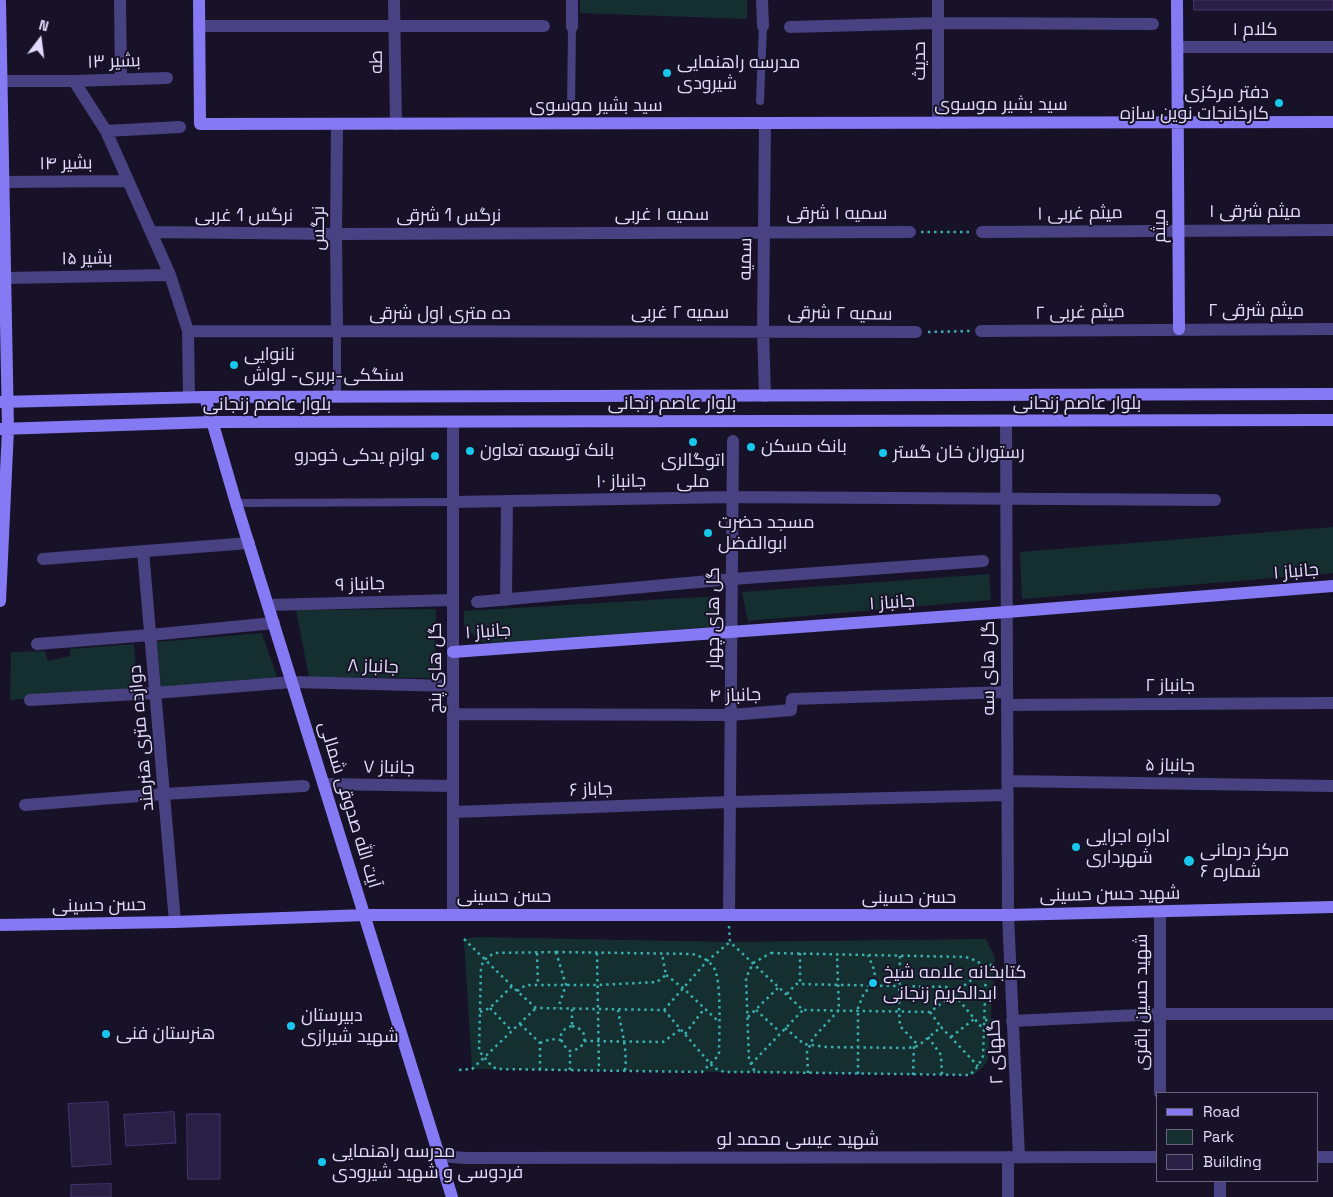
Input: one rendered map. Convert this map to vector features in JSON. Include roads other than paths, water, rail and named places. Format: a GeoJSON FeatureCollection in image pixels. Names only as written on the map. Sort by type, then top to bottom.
{"type":"FeatureCollection","features":[{"type":"Feature","properties":{"kind":"main road","name":"سید بشیر موسوی"},"geometry":{"type":"LineString","coordinates":[[199,0],[200,124],[1333,122]]}},
{"type":"Feature","properties":{"kind":"main road"},"geometry":{"type":"LineString","coordinates":[[1177,0],[1177,122]]}},
{"type":"Feature","properties":{"kind":"main road"},"geometry":{"type":"LineString","coordinates":[[0,2],[6,278],[6,429],[0,601]]}},
{"type":"Feature","properties":{"kind":"main road","name":"میثم"},"geometry":{"type":"LineString","coordinates":[[1177,122],[1179,329]]}},
{"type":"Feature","properties":{"kind":"main road","name":"بلوار عاصم زنجانی"},"geometry":{"type":"LineString","coordinates":[[6,402],[189,397],[337,396],[1333,394]]}},
{"type":"Feature","properties":{"kind":"main road","name":"آیت الله صدوقی شمالی"},"geometry":{"type":"LineString","coordinates":[[205,397],[236,503],[452,1197]]}},
{"type":"Feature","properties":{"kind":"main road","name":"بلوار عاصم زنجانی"},"geometry":{"type":"LineString","coordinates":[[6,429],[212,422],[1333,420]]}},
{"type":"Feature","properties":{"kind":"main road","name":"جانباز ۱"},"geometry":{"type":"LineString","coordinates":[[453,652],[1333,586]]}},
{"type":"Feature","properties":{"kind":"main road","name":"شهید حسن حسینی"},"geometry":{"type":"LineString","coordinates":[[1008,915],[1333,907]]}},
{"type":"Feature","properties":{"kind":"main road","name":"حسن حسینی"},"geometry":{"type":"LineString","coordinates":[[0,925],[453,914],[1008,915]]}},
{"type":"Feature","properties":{"kind":"street"},"geometry":{"type":"LineString","coordinates":[[120,0],[120,79]]}},
{"type":"Feature","properties":{"kind":"street","name":"طه"},"geometry":{"type":"LineString","coordinates":[[394,0],[396,124]]}},
{"type":"Feature","properties":{"kind":"street"},"geometry":{"type":"LineString","coordinates":[[572,0],[572,27]]}},
{"type":"Feature","properties":{"kind":"street"},"geometry":{"type":"LineString","coordinates":[[762,0],[763,26]]}},
{"type":"Feature","properties":{"kind":"street","name":"حدیث"},"geometry":{"type":"LineString","coordinates":[[938,0],[938,123]]}},
{"type":"Feature","properties":{"kind":"street"},"geometry":{"type":"LineString","coordinates":[[790,27],[938,23],[1153,24]]}},
{"type":"Feature","properties":{"kind":"street"},"geometry":{"type":"LineString","coordinates":[[199,26],[544,26]]}},
{"type":"Feature","properties":{"kind":"street","name":"کلام ۱"},"geometry":{"type":"LineString","coordinates":[[1178,47],[1333,47]]}},
{"type":"Feature","properties":{"kind":"street","name":"بشیر ۱۳"},"geometry":{"type":"LineString","coordinates":[[2,81],[167,78]]}},
{"type":"Feature","properties":{"kind":"street"},"geometry":{"type":"LineString","coordinates":[[74,81],[106,131],[170,275],[188,331],[189,397]]}},
{"type":"Feature","properties":{"kind":"street","name":"سمیه"},"geometry":{"type":"LineString","coordinates":[[764,123],[763,330],[765,396]]}},
{"type":"Feature","properties":{"kind":"street","name":"نرگس"},"geometry":{"type":"LineString","coordinates":[[337,124],[337,332]]}},
{"type":"Feature","properties":{"kind":"street"},"geometry":{"type":"LineString","coordinates":[[106,131],[180,127]]}},
{"type":"Feature","properties":{"kind":"street","name":"بشیر ۱۴"},"geometry":{"type":"LineString","coordinates":[[4,182],[128,180]]}},
{"type":"Feature","properties":{"kind":"street","name":"میثم شرقی ۱"},"geometry":{"type":"LineString","coordinates":[[1178,230],[1333,230]]}},
{"type":"Feature","properties":{"kind":"street","name":"میثم غربی ۱"},"geometry":{"type":"LineString","coordinates":[[982,232],[1178,230]]}},
{"type":"Feature","properties":{"kind":"street","name":"نرگس 1 غربی"},"geometry":{"type":"LineString","coordinates":[[151,232],[336,234]]}},
{"type":"Feature","properties":{"kind":"street","name":"سمیه ۱ شرقی"},"geometry":{"type":"LineString","coordinates":[[764,232],[910,232]]}},
{"type":"Feature","properties":{"kind":"street","name":"سمیه ۱ غربی"},"geometry":{"type":"LineString","coordinates":[[562,233],[764,232]]}},
{"type":"Feature","properties":{"kind":"street","name":"نرگس 1 شرقی"},"geometry":{"type":"LineString","coordinates":[[336,234],[562,233]]}},
{"type":"Feature","properties":{"kind":"street","name":"بشیر ۱۵"},"geometry":{"type":"LineString","coordinates":[[6,278],[170,275]]}},
{"type":"Feature","properties":{"kind":"street","name":"میثم شرقی ۲"},"geometry":{"type":"LineString","coordinates":[[1179,329],[1333,329]]}},
{"type":"Feature","properties":{"kind":"street","name":"میثم غربی ۲"},"geometry":{"type":"LineString","coordinates":[[981,331],[1179,329]]}},
{"type":"Feature","properties":{"kind":"street","name":"سمیه ۲ غربی"},"geometry":{"type":"LineString","coordinates":[[542,331],[763,330]]}},
{"type":"Feature","properties":{"kind":"street","name":"سمیه ۲ شرقی"},"geometry":{"type":"LineString","coordinates":[[763,330],[916,332]]}},
{"type":"Feature","properties":{"kind":"street","name":"ده متری اول شرقی"},"geometry":{"type":"LineString","coordinates":[[188,331],[542,331]]}},
{"type":"Feature","properties":{"kind":"street","name":"گل های سه"},"geometry":{"type":"LineString","coordinates":[[1006,421],[1008,915]]}},
{"type":"Feature","properties":{"kind":"street","name":"گل های پنج"},"geometry":{"type":"LineString","coordinates":[[453,422],[453,914]]}},
{"type":"Feature","properties":{"kind":"street","name":"گل های چهار"},"geometry":{"type":"LineString","coordinates":[[729,914],[733,441]]}},
{"type":"Feature","properties":{"kind":"street","name":"جانباز ۱۰"},"geometry":{"type":"LineString","coordinates":[[453,502],[732,497],[1215,500]]}},
{"type":"Feature","properties":{"kind":"street"},"geometry":{"type":"LineString","coordinates":[[506,600],[508,501]]}},
{"type":"Feature","properties":{"kind":"street"},"geometry":{"type":"LineString","coordinates":[[43,559],[249,543]]}},
{"type":"Feature","properties":{"kind":"street","name":"دوازده متری هنرمند"},"geometry":{"type":"LineString","coordinates":[[143,551],[175,922]]}},
{"type":"Feature","properties":{"kind":"street"},"geometry":{"type":"LineString","coordinates":[[477,602],[732,579],[983,561]]}},
{"type":"Feature","properties":{"kind":"street","name":"جانباز ۹"},"geometry":{"type":"LineString","coordinates":[[268,605],[453,600]]}},
{"type":"Feature","properties":{"kind":"street"},"geometry":{"type":"LineString","coordinates":[[37,644],[274,623]]}},
{"type":"Feature","properties":{"kind":"street","name":"جانباز ۸"},"geometry":{"type":"LineString","coordinates":[[30,700],[155,693],[292,682],[453,686]]}},
{"type":"Feature","properties":{"kind":"street","name":"جانباز ۲"},"geometry":{"type":"LineString","coordinates":[[1007,698],[1333,703]]}},
{"type":"Feature","properties":{"kind":"street","name":"جانباز ۴"},"geometry":{"type":"LineString","coordinates":[[453,714],[731,715],[792,710],[792,699],[1007,698]]}},
{"type":"Feature","properties":{"kind":"street","name":"جانباز ۵"},"geometry":{"type":"LineString","coordinates":[[1007,781],[1333,786]]}},
{"type":"Feature","properties":{"kind":"street","name":"جانباز ۷"},"geometry":{"type":"LineString","coordinates":[[324,784],[453,786]]}},
{"type":"Feature","properties":{"kind":"street"},"geometry":{"type":"LineString","coordinates":[[25,804],[304,786]]}},
{"type":"Feature","properties":{"kind":"street"},"geometry":{"type":"LineString","coordinates":[[730,802],[1008,795]]}},
{"type":"Feature","properties":{"kind":"street","name":"جاباز ۶"},"geometry":{"type":"LineString","coordinates":[[453,812],[730,802]]}},
{"type":"Feature","properties":{"kind":"street","name":"شهید حسین باقری"},"geometry":{"type":"LineString","coordinates":[[1160,911],[1160,1092]]}},
{"type":"Feature","properties":{"kind":"street","name":"گلهای ۲"},"geometry":{"type":"LineString","coordinates":[[1008,915],[1014,1157],[1008,1197]]}},
{"type":"Feature","properties":{"kind":"street"},"geometry":{"type":"LineString","coordinates":[[1012,1021],[1160,1014],[1333,1014]]}},
{"type":"Feature","properties":{"kind":"street","name":"شهید عیسی محمد لو"},"geometry":{"type":"LineString","coordinates":[[440,1156],[466,1158],[1156,1157]]}},
{"type":"Feature","properties":{"kind":"street"},"geometry":{"type":"LineString","coordinates":[[1318,1157],[1333,1157]]}},
{"type":"Feature","properties":{"kind":"street"},"geometry":{"type":"LineString","coordinates":[[1220,1182],[1220,1197]]}},
{"type":"Feature","properties":{"kind":"lane"},"geometry":{"type":"LineString","coordinates":[[760,102],[763,26]]}},
{"type":"Feature","properties":{"kind":"lane"},"geometry":{"type":"LineString","coordinates":[[571,108],[572,27]]}},
{"type":"Feature","properties":{"kind":"lane"},"geometry":{"type":"LineString","coordinates":[[337,332],[337,396]]}},
{"type":"Feature","properties":{"kind":"lane","name":"جانباز ۱۰"},"geometry":{"type":"LineString","coordinates":[[236,503],[453,502]]}},
{"type":"Feature","properties":{"kind":"place","name":"مدرسه راهنمایی شیرودی"},"geometry":{"type":"Point","coordinates":[667,73]}},
{"type":"Feature","properties":{"kind":"place","name":"دفتر مرکزی کارخانجات نوین سازه"},"geometry":{"type":"Point","coordinates":[1279,103]}},
{"type":"Feature","properties":{"kind":"place","name":"نانوایی سنگکی-بربری- لواش"},"geometry":{"type":"Point","coordinates":[234,365]}},
{"type":"Feature","properties":{"kind":"place","name":"اتوگالری ملی"},"geometry":{"type":"Point","coordinates":[693,442]}},
{"type":"Feature","properties":{"kind":"place","name":"بانک مسکن"},"geometry":{"type":"Point","coordinates":[751,447]}},
{"type":"Feature","properties":{"kind":"place","name":"بانک توسعه تعاون"},"geometry":{"type":"Point","coordinates":[470,451]}},
{"type":"Feature","properties":{"kind":"place","name":"رستوران خان گستر"},"geometry":{"type":"Point","coordinates":[883,453]}},
{"type":"Feature","properties":{"kind":"place","name":"لوازم یدکی خودرو"},"geometry":{"type":"Point","coordinates":[435,456]}},
{"type":"Feature","properties":{"kind":"place","name":"مسجد حضرت ابوالفضل"},"geometry":{"type":"Point","coordinates":[708,533]}},
{"type":"Feature","properties":{"kind":"place","name":"اداره اجرایی شهرداری"},"geometry":{"type":"Point","coordinates":[1076,847]}},
{"type":"Feature","properties":{"kind":"place","name":"مرکز درمانی شماره ۶"},"geometry":{"type":"Point","coordinates":[1189,861]}},
{"type":"Feature","properties":{"kind":"place","name":"کتابخانه علامه شیخ ابدالکریم زنجانی"},"geometry":{"type":"Point","coordinates":[873,983]}},
{"type":"Feature","properties":{"kind":"place","name":"دبیرستان شهید شیرازی"},"geometry":{"type":"Point","coordinates":[291,1026]}},
{"type":"Feature","properties":{"kind":"place","name":"هنرستان فنی"},"geometry":{"type":"Point","coordinates":[106,1034]}},
{"type":"Feature","properties":{"kind":"place","name":"مدرسه راهنمایی فردوسی و شهید شیرودی"},"geometry":{"type":"Point","coordinates":[322,1162]}}]}
